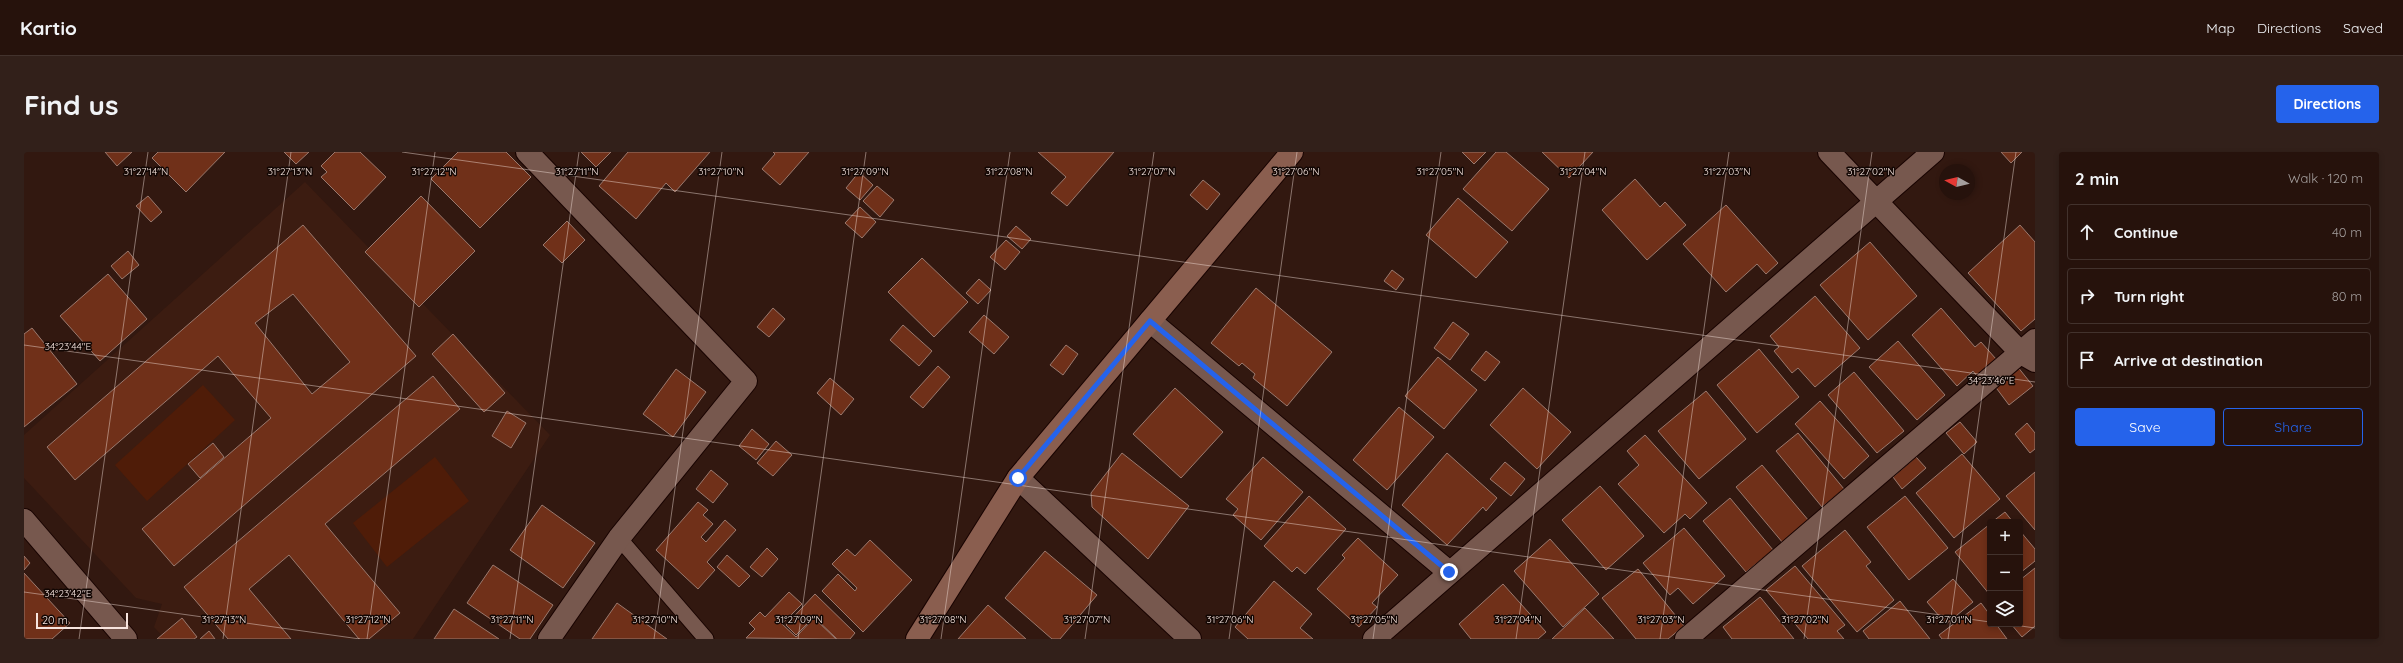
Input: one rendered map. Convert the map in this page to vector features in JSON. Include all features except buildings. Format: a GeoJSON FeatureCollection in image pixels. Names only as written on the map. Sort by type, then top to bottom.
{"type":"FeatureCollection","features":[{"type":"Feature","properties":{"kind":"street"},"geometry":{"type":"LineString","coordinates":[[527,152],[746,381],[619,538],[549,639]]}},
{"type":"Feature","properties":{"kind":"street"},"geometry":{"type":"LineString","coordinates":[[917,639],[1018,478],[1292,152]]}},
{"type":"Feature","properties":{"kind":"street"},"geometry":{"type":"LineString","coordinates":[[1686,639],[2030,351],[1875,202],[1829,152]]}},
{"type":"Feature","properties":{"kind":"street"},"geometry":{"type":"LineString","coordinates":[[1374,639],[1449,572],[1933,152]]}},
{"type":"Feature","properties":{"kind":"street"},"geometry":{"type":"LineString","coordinates":[[1150,321],[1449,572]]}},
{"type":"Feature","properties":{"kind":"street"},"geometry":{"type":"LineString","coordinates":[[1018,478],[1190,639]]}},
{"type":"Feature","properties":{"kind":"street"},"geometry":{"type":"LineString","coordinates":[[24,520],[126,639]]}},
{"type":"Feature","properties":{"kind":"lane"},"geometry":{"type":"LineString","coordinates":[[619,538],[706,639]]}},
{"type":"Feature","properties":{"kind":"shaded area"},"geometry":{"type":"Polygon","coordinates":[[[305,182],[550,435],[413,639],[165,639],[154,627],[162,604],[136,598],[24,478],[24,435],[305,182]]]}},
{"type":"Feature","properties":{"kind":"shaded area"},"geometry":{"type":"Polygon","coordinates":[[[203,385],[235,420],[147,501],[115,465],[203,385]]]}},
{"type":"Feature","properties":{"kind":"shaded area"},"geometry":{"type":"Polygon","coordinates":[[[435,457],[469,501],[387,567],[353,523],[435,457]]]}},
{"type":"Feature","properties":{"kind":"route"},"geometry":{"type":"LineString","coordinates":[[1018,478],[1150,321],[1449,572]]}}]}
